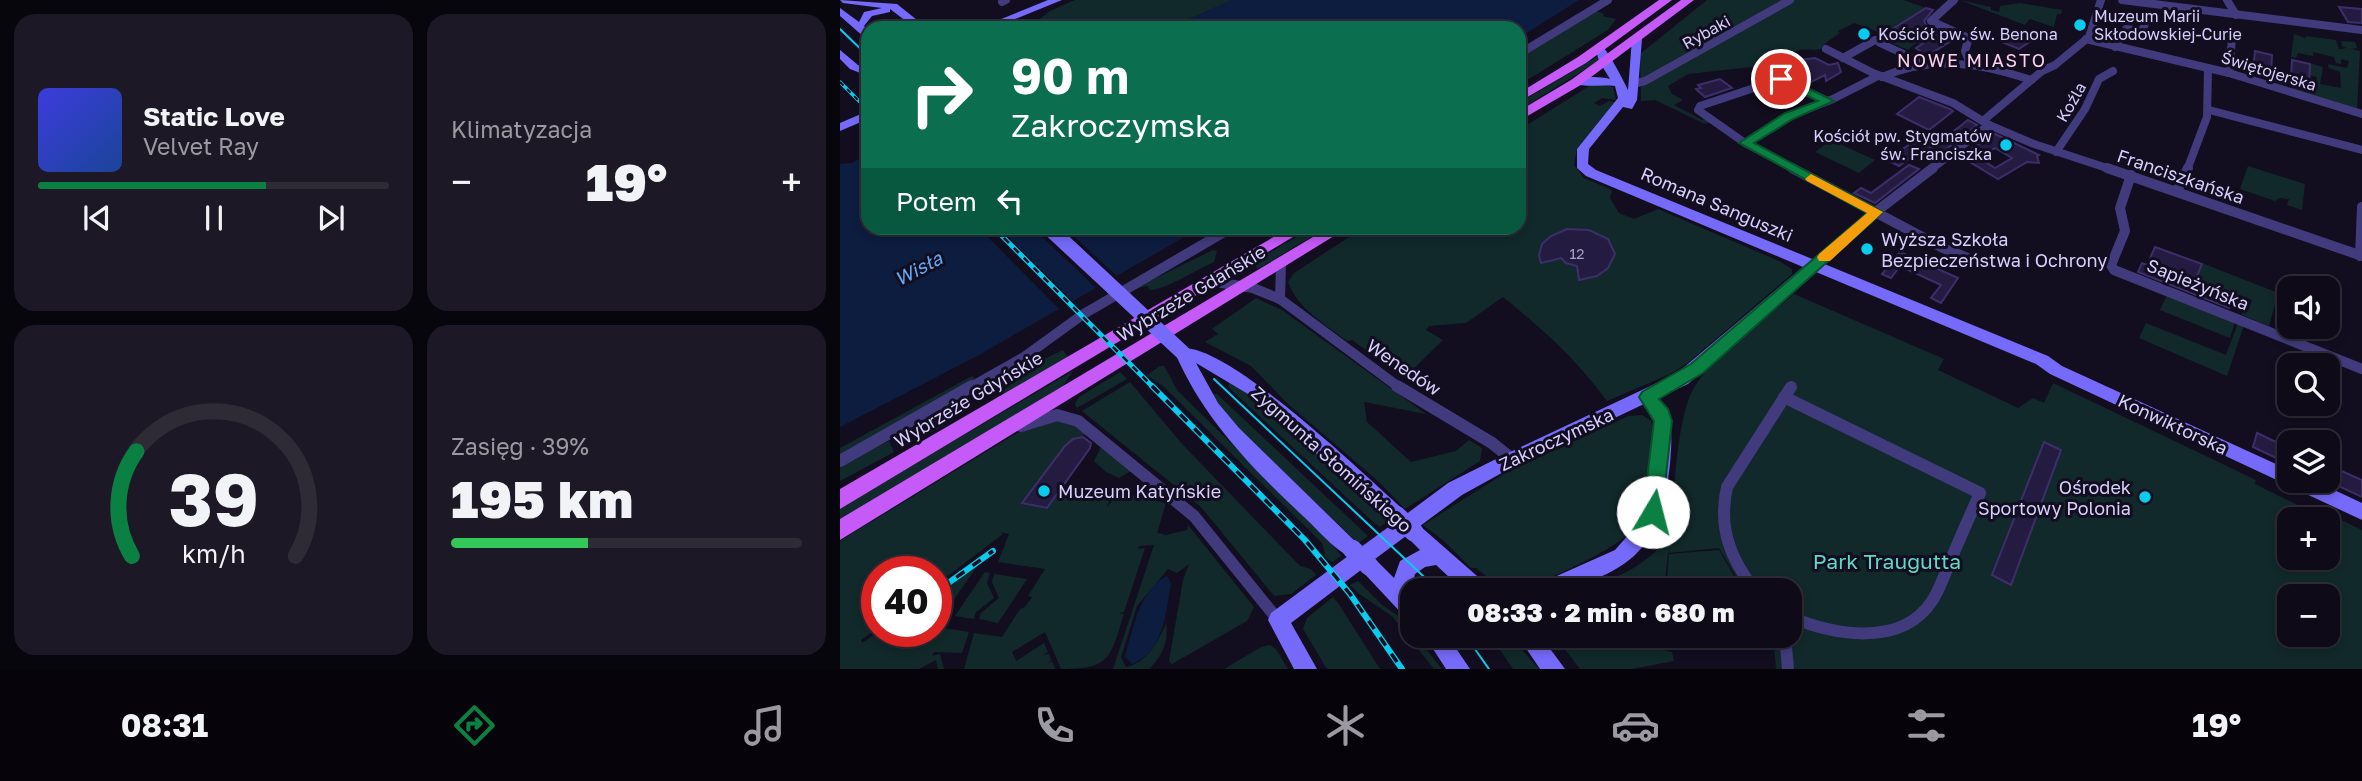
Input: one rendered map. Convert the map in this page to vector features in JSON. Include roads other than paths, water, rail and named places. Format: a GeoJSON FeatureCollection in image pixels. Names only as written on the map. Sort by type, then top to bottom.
{"type":"FeatureCollection","features":[{"type":"Feature","properties":{"kind":"main road"},"geometry":{"type":"LineString","coordinates":[[1526,94],[1600,47],[1666,0]]}},
{"type":"Feature","properties":{"kind":"main road"},"geometry":{"type":"LineString","coordinates":[[1526,113],[1575,83],[1688,0]]}},
{"type":"Feature","properties":{"kind":"main road","name":"Wybrzeże Gdańskie"},"geometry":{"type":"LineString","coordinates":[[1118,335],[1288,235]]}},
{"type":"Feature","properties":{"kind":"main road","name":"Wybrzeże Gdańskie"},"geometry":{"type":"LineString","coordinates":[[995,436],[1327,235]]}},
{"type":"Feature","properties":{"kind":"main road","name":"Wybrzeże Gdyńskie"},"geometry":{"type":"LineString","coordinates":[[840,500],[1118,335]]}},
{"type":"Feature","properties":{"kind":"main road"},"geometry":{"type":"LineString","coordinates":[[840,530],[995,436]]}},
{"type":"Feature","properties":{"kind":"street"},"geometry":{"type":"LineString","coordinates":[[842,0],[861,21]]}},
{"type":"Feature","properties":{"kind":"street"},"geometry":{"type":"LineString","coordinates":[[842,0],[890,5],[912,21]]}},
{"type":"Feature","properties":{"kind":"street"},"geometry":{"type":"LineString","coordinates":[[1019,21],[1058,0]]}},
{"type":"Feature","properties":{"kind":"street"},"geometry":{"type":"LineString","coordinates":[[1526,50],[1608,0]]}},
{"type":"Feature","properties":{"kind":"street","name":"Rybaki"},"geometry":{"type":"LineString","coordinates":[[1633,84],[1664,71],[1790,0]]}},
{"type":"Feature","properties":{"kind":"street"},"geometry":{"type":"LineString","coordinates":[[1954,0],[1931,21],[1962,34],[1968,42],[1965,51],[1969,62]]}},
{"type":"Feature","properties":{"kind":"street"},"geometry":{"type":"LineString","coordinates":[[2086,39],[2095,23],[2101,0]]}},
{"type":"Feature","properties":{"kind":"street"},"geometry":{"type":"LineString","coordinates":[[2122,0],[2362,30]]}},
{"type":"Feature","properties":{"kind":"street"},"geometry":{"type":"LineString","coordinates":[[2227,0],[2236,15]]}},
{"type":"Feature","properties":{"kind":"street"},"geometry":{"type":"LineString","coordinates":[[866,21],[868,14],[889,10],[904,21]]}},
{"type":"Feature","properties":{"kind":"street"},"geometry":{"type":"LineString","coordinates":[[840,12],[861,30]]}},
{"type":"Feature","properties":{"kind":"street"},"geometry":{"type":"LineString","coordinates":[[2115,47],[2126,29],[2142,31],[2145,24]]}},
{"type":"Feature","properties":{"kind":"street"},"geometry":{"type":"LineString","coordinates":[[2229,73],[2232,38]]}},
{"type":"Feature","properties":{"kind":"street"},"geometry":{"type":"LineString","coordinates":[[1605,178],[1592,166],[1591,156],[1597,144],[1632,101],[1633,57],[1637,39]]}},
{"type":"Feature","properties":{"kind":"street","name":"Świętojerska"},"geometry":{"type":"LineString","coordinates":[[2086,39],[2229,73],[2362,114]]}},
{"type":"Feature","properties":{"kind":"street","name":"Zakroczymska"},"geometry":{"type":"LineString","coordinates":[[1278,620],[1382,540],[1455,489],[1512,459],[1648,397],[1697,368],[1876,212],[1987,123],[2031,80],[2042,71],[2051,69],[2081,40],[2086,39]]}},
{"type":"Feature","properties":{"kind":"street"},"geometry":{"type":"LineString","coordinates":[[1843,58],[1878,41],[1925,64]]}},
{"type":"Feature","properties":{"kind":"street"},"geometry":{"type":"LineString","coordinates":[[1600,47],[1604,62],[1617,83]]}},
{"type":"Feature","properties":{"kind":"street","name":"Franciszkańska"},"geometry":{"type":"LineString","coordinates":[[1826,50],[2056,152],[2131,175],[2361,256]]}},
{"type":"Feature","properties":{"kind":"street"},"geometry":{"type":"LineString","coordinates":[[840,53],[861,70]]}},
{"type":"Feature","properties":{"kind":"street"},"geometry":{"type":"LineString","coordinates":[[1745,143],[1789,116],[1880,76],[1925,64],[1969,62],[2031,80]]}},
{"type":"Feature","properties":{"kind":"street"},"geometry":{"type":"LineString","coordinates":[[1996,68],[2010,67]]}},
{"type":"Feature","properties":{"kind":"street"},"geometry":{"type":"LineString","coordinates":[[2177,191],[2196,151],[2208,110],[2208,68]]}},
{"type":"Feature","properties":{"kind":"street","name":"Koźla"},"geometry":{"type":"LineString","coordinates":[[2056,152],[2085,108],[2099,79],[2113,71]]}},
{"type":"Feature","properties":{"kind":"street"},"geometry":{"type":"LineString","coordinates":[[1828,101],[1781,79],[1698,109],[1745,143],[1944,248],[1980,263]]}},
{"type":"Feature","properties":{"kind":"street"},"geometry":{"type":"LineString","coordinates":[[1575,83],[1598,80],[1617,83]]}},
{"type":"Feature","properties":{"kind":"street","name":"Romana Sanguszki"},"geometry":{"type":"LineString","coordinates":[[1617,83],[1625,94],[1623,102],[1583,149],[1581,159],[1585,169],[1813,266]]}},
{"type":"Feature","properties":{"kind":"street"},"geometry":{"type":"LineString","coordinates":[[2208,110],[2362,150]]}},
{"type":"Feature","properties":{"kind":"street"},"geometry":{"type":"LineString","coordinates":[[840,125],[861,117]]}},
{"type":"Feature","properties":{"kind":"street","name":"Sapieżyńska"},"geometry":{"type":"LineString","coordinates":[[2131,175],[2121,201],[2120,212],[2125,229],[2111,265],[2114,270],[2362,369]]}},
{"type":"Feature","properties":{"kind":"street"},"geometry":{"type":"LineString","coordinates":[[2361,256],[2362,207]]}},
{"type":"Feature","properties":{"kind":"street"},"geometry":{"type":"LineString","coordinates":[[1056,235],[1184,354],[1189,370],[1219,420],[1400,597]]}},
{"type":"Feature","properties":{"kind":"street"},"geometry":{"type":"LineString","coordinates":[[840,461],[1024,357],[1082,315],[1219,235]]}},
{"type":"Feature","properties":{"kind":"street"},"geometry":{"type":"LineString","coordinates":[[1280,299],[1281,263]]}},
{"type":"Feature","properties":{"kind":"street","name":"Konwiktorska"},"geometry":{"type":"LineString","coordinates":[[1813,266],[2022,354],[2039,365],[2056,370],[2277,472]]}},
{"type":"Feature","properties":{"kind":"street","name":"Wenedów"},"geometry":{"type":"LineString","coordinates":[[1209,281],[1243,286],[1280,299],[1388,381],[1492,443],[1512,459]]}},
{"type":"Feature","properties":{"kind":"street","name":"Zygmunta Słomińskiego"},"geometry":{"type":"LineString","coordinates":[[1184,354],[1205,360],[1259,392],[1465,578]]}},
{"type":"Feature","properties":{"kind":"street"},"geometry":{"type":"LineString","coordinates":[[1746,578],[1729,549],[1723,527],[1727,486],[1787,392],[1980,494],[1932,601],[1907,622],[1879,632],[1851,634],[1822,629],[1802,622]]}},
{"type":"Feature","properties":{"kind":"street"},"geometry":{"type":"LineString","coordinates":[[1573,578],[1624,554],[1647,529],[1653,512],[1663,427],[1661,414],[1648,397]]}},
{"type":"Feature","properties":{"kind":"street"},"geometry":{"type":"LineString","coordinates":[[995,436],[1042,418],[1063,415],[1075,419],[1194,516],[1278,620],[1306,669]]}},
{"type":"Feature","properties":{"kind":"street"},"geometry":{"type":"LineString","coordinates":[[2322,493],[2362,512]]}},
{"type":"Feature","properties":{"kind":"street"},"geometry":{"type":"LineString","coordinates":[[1405,578],[1405,570],[1421,559],[1440,555]]}},
{"type":"Feature","properties":{"kind":"street"},"geometry":{"type":"LineString","coordinates":[[1444,648],[1459,669]]}},
{"type":"Feature","properties":{"kind":"street"},"geometry":{"type":"LineString","coordinates":[[1537,648],[1554,669]]}},
{"type":"Feature","properties":{"kind":"street"},"geometry":{"type":"LineString","coordinates":[[1786,648],[1788,669]]}},
{"type":"Feature","properties":{"kind":"water"},"geometry":{"type":"Polygon","coordinates":[[[1232,0],[1579,0],[1526,34],[1526,21],[1186,21],[1232,0]]]}},
{"type":"Feature","properties":{"kind":"water","name":"Wisła"},"geometry":{"type":"Polygon","coordinates":[[[861,158],[861,235],[1188,235],[979,355],[840,427],[840,164],[852,163],[861,158]]]}},
{"type":"Feature","properties":{"kind":"water"},"geometry":{"type":"Polygon","coordinates":[[[1167,576],[1171,583],[1162,630],[1151,650],[1132,664],[1125,656],[1139,611],[1150,590],[1167,576]]]}},
{"type":"Feature","properties":{"kind":"tram line"},"geometry":{"type":"LineString","coordinates":[[840,29],[861,49]]}},
{"type":"Feature","properties":{"kind":"tram line"},"geometry":{"type":"LineString","coordinates":[[1053,235],[1182,355]]}},
{"type":"Feature","properties":{"kind":"tram line"},"geometry":{"type":"LineString","coordinates":[[1214,379],[1425,578]]}},
{"type":"Feature","properties":{"kind":"tram line"},"geometry":{"type":"LineString","coordinates":[[1474,648],[1489,669]]}},
{"type":"Feature","properties":{"kind":"railway"},"geometry":{"type":"LineString","coordinates":[[840,82],[861,103]]}},
{"type":"Feature","properties":{"kind":"railway"},"geometry":{"type":"LineString","coordinates":[[1001,235],[1152,386]]}},
{"type":"Feature","properties":{"kind":"railway"},"geometry":{"type":"LineString","coordinates":[[1152,386],[1305,540],[1350,594],[1402,669]]}},
{"type":"Feature","properties":{"kind":"railway"},"geometry":{"type":"LineString","coordinates":[[952,580],[993,551]]}},
{"type":"Feature","properties":{"kind":"place","name":"Muzeum Marii Skłodowskiej-Curie"},"geometry":{"type":"Point","coordinates":[2080,25]}},
{"type":"Feature","properties":{"kind":"place","name":"Kościół pw. św. Benona"},"geometry":{"type":"Point","coordinates":[1864,34]}},
{"type":"Feature","properties":{"kind":"place","name":"Kościół pw. Stygmatów św. Franciszka"},"geometry":{"type":"Point","coordinates":[2006,145]}},
{"type":"Feature","properties":{"kind":"place","name":"Wyższa Szkoła Bezpieczeństwa i Ochrony"},"geometry":{"type":"Point","coordinates":[1867,249]}},
{"type":"Feature","properties":{"kind":"place","name":"Muzeum Katyńskie"},"geometry":{"type":"Point","coordinates":[1044,491]}},
{"type":"Feature","properties":{"kind":"place","name":"Ośrodek Sportowy Polonia"},"geometry":{"type":"Point","coordinates":[2145,497]}},
{"type":"Feature","properties":{"kind":"district","name":"NOWE MIASTO"},"geometry":{"type":"Point","coordinates":[1972,60]}},
{"type":"Feature","properties":{"kind":"park label","name":"Park Traugutta"},"geometry":{"type":"Point","coordinates":[1887,561]}}]}
